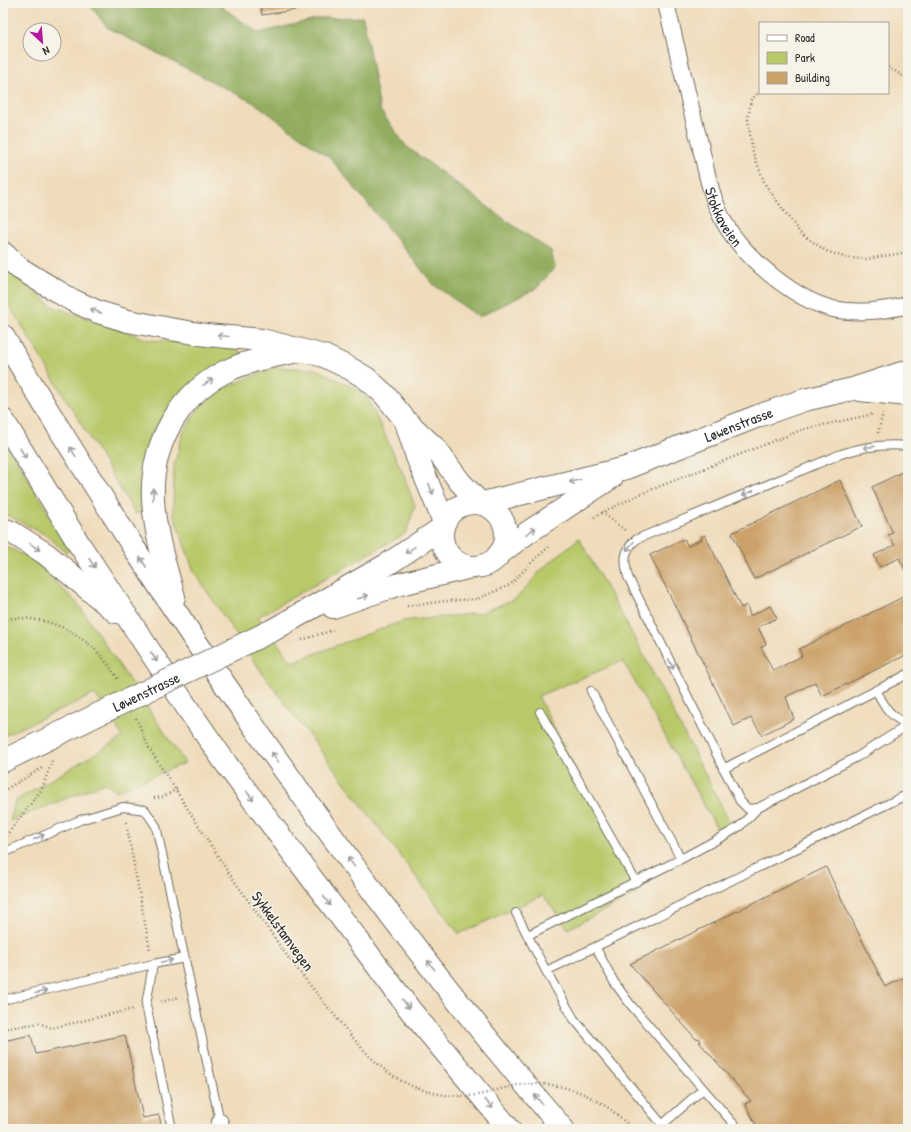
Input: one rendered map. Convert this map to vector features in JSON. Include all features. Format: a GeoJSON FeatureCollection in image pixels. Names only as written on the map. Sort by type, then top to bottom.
{"type":"FeatureCollection","features":[{"type":"Feature","properties":{"kind":"main road"},"geometry":{"type":"LineString","coordinates":[[3,253],[19,268],[44,284],[72,300],[98,312],[128,321],[170,329],[206,335],[262,340],[338,362],[366,378],[384,394],[406,421],[436,448],[460,482],[481,503]]}},
{"type":"Feature","properties":{"kind":"main road"},"geometry":{"type":"LineString","coordinates":[[3,336],[36,392],[180,618],[290,779],[363,878],[464,1007],[563,1129]]}},
{"type":"Feature","properties":{"kind":"main road"},"geometry":{"type":"LineString","coordinates":[[180,618],[158,532],[153,498],[155,464],[166,430],[175,415],[187,400],[201,387],[215,378],[246,363],[301,351]]}},
{"type":"Feature","properties":{"kind":"main road","name":"Løwenstrasse"},"geometry":{"type":"LineString","coordinates":[[481,503],[626,468],[758,416],[804,400],[853,389],[908,371]]}},
{"type":"Feature","properties":{"kind":"main road","name":"Løwenstrasse"},"geometry":{"type":"LineString","coordinates":[[853,389],[908,395]]}},
{"type":"Feature","properties":{"kind":"main road"},"geometry":{"type":"LineString","coordinates":[[3,420],[79,544],[227,765],[411,1011],[510,1129]]}},
{"type":"Feature","properties":{"kind":"main road"},"geometry":{"type":"LineString","coordinates":[[406,421],[417,457],[443,525]]}},
{"type":"Feature","properties":{"kind":"main road","name":"Løwenstrasse"},"geometry":{"type":"LineString","coordinates":[[499,554],[527,533],[626,468]]}},
{"type":"Feature","properties":{"kind":"main road"},"geometry":{"type":"LineString","coordinates":[[471,502],[481,503],[493,508],[505,525],[506,535],[504,545],[499,554],[487,564],[471,567],[462,565],[448,554],[441,537],[443,525],[454,508],[471,502]]}},
{"type":"Feature","properties":{"kind":"main road","name":"Løwenstrasse"},"geometry":{"type":"LineString","coordinates":[[4,759],[280,626],[388,564],[443,525]]}},
{"type":"Feature","properties":{"kind":"main road"},"geometry":{"type":"LineString","coordinates":[[3,528],[13,532],[46,554],[132,624]]}},
{"type":"Feature","properties":{"kind":"main road","name":"Løwenstrasse"},"geometry":{"type":"LineString","coordinates":[[280,626],[400,584],[471,567]]}},
{"type":"Feature","properties":{"kind":"street","name":"Stokkaveien"},"geometry":{"type":"LineString","coordinates":[[666,3],[683,78],[714,200],[724,222],[738,242],[749,255],[788,288],[832,309],[852,311],[886,309],[908,305]]}},
{"type":"Feature","properties":{"kind":"lane"},"geometry":{"type":"LineString","coordinates":[[758,808],[748,809],[743,805],[724,769],[628,577],[624,562],[626,552],[637,539],[840,454],[856,449],[878,446],[908,446]]}},
{"type":"Feature","properties":{"kind":"lane"},"geometry":{"type":"LineString","coordinates":[[724,769],[908,674]]}},
{"type":"Feature","properties":{"kind":"lane"},"geometry":{"type":"LineString","coordinates":[[528,935],[681,859],[740,826],[758,808],[857,757],[908,725],[894,717],[886,709],[876,690]]}},
{"type":"Feature","properties":{"kind":"lane"},"geometry":{"type":"LineString","coordinates":[[590,691],[681,859]]}},
{"type":"Feature","properties":{"kind":"lane"},"geometry":{"type":"LineString","coordinates":[[540,712],[636,882]]}},
{"type":"Feature","properties":{"kind":"lane"},"geometry":{"type":"LineString","coordinates":[[546,971],[596,948],[902,797],[908,797]]}},
{"type":"Feature","properties":{"kind":"lane"},"geometry":{"type":"LineString","coordinates":[[3,853],[80,820],[123,807],[145,810],[156,826],[193,993],[220,1126]]}},
{"type":"Feature","properties":{"kind":"lane"},"geometry":{"type":"LineString","coordinates":[[516,913],[546,971],[582,1029],[664,1127],[703,1089]]}},
{"type":"Feature","properties":{"kind":"lane"},"geometry":{"type":"LineString","coordinates":[[596,948],[614,982],[630,1004],[738,1129]]}},
{"type":"Feature","properties":{"kind":"lane"},"geometry":{"type":"LineString","coordinates":[[3,1000],[153,964],[185,958]]}},
{"type":"Feature","properties":{"kind":"lane"},"geometry":{"type":"LineString","coordinates":[[153,964],[146,1006],[172,1129]]}},
{"type":"Feature","properties":{"kind":"path"},"geometry":{"type":"LineString","coordinates":[[889,68],[908,79]]}},
{"type":"Feature","properties":{"kind":"path"},"geometry":{"type":"LineString","coordinates":[[759,92],[751,100],[748,120],[753,153],[765,184],[800,233],[826,251],[847,258],[867,259],[908,252]]}},
{"type":"Feature","properties":{"kind":"path"},"geometry":{"type":"LineString","coordinates":[[590,519],[638,495],[804,429],[885,412],[878,431],[878,446]]}},
{"type":"Feature","properties":{"kind":"path"},"geometry":{"type":"LineString","coordinates":[[602,512],[637,539]]}},
{"type":"Feature","properties":{"kind":"path"},"geometry":{"type":"LineString","coordinates":[[402,607],[446,601],[477,599],[510,585],[533,560],[554,542]]}},
{"type":"Feature","properties":{"kind":"path"},"geometry":{"type":"LineString","coordinates":[[3,619],[30,618],[55,624],[76,635],[92,646],[109,663],[121,683]]}},
{"type":"Feature","properties":{"kind":"path"},"geometry":{"type":"LineString","coordinates":[[296,642],[334,629]]}},
{"type":"Feature","properties":{"kind":"path","name":"Sykkelstamvegen"},"geometry":{"type":"LineString","coordinates":[[133,712],[149,748],[226,869],[269,931],[330,1010],[379,1066],[394,1077],[419,1089],[445,1095],[464,1096],[482,1094],[518,1085],[554,1085],[572,1089],[594,1098],[613,1110],[632,1129]]}},
{"type":"Feature","properties":{"kind":"path"},"geometry":{"type":"LineString","coordinates":[[3,839],[42,789],[52,761]]}},
{"type":"Feature","properties":{"kind":"path"},"geometry":{"type":"LineString","coordinates":[[123,807],[153,964]]}},
{"type":"Feature","properties":{"kind":"path"},"geometry":{"type":"LineString","coordinates":[[3,1029],[39,1022],[52,1028],[146,1006],[193,993]]}},
{"type":"Feature","properties":{"kind":"green space"},"geometry":{"type":"Polygon","coordinates":[[[88,3],[216,3],[259,33],[319,18],[363,17],[380,110],[406,146],[507,221],[551,251],[555,267],[537,288],[479,317],[434,285],[331,159],[256,104],[108,28],[88,3]]]}},
{"type":"Feature","properties":{"kind":"green space"},"geometry":{"type":"Polygon","coordinates":[[[3,266],[52,306],[149,340],[237,346],[241,355],[178,395],[152,433],[144,468],[144,509],[136,515],[3,295],[3,266]]]}},
{"type":"Feature","properties":{"kind":"green space"},"geometry":{"type":"Polygon","coordinates":[[[274,367],[316,369],[365,393],[402,471],[415,506],[406,533],[258,617],[292,662],[403,621],[480,613],[517,598],[542,569],[579,538],[641,650],[734,830],[719,832],[623,661],[538,696],[638,893],[568,929],[543,895],[459,934],[262,673],[194,572],[173,513],[174,466],[183,433],[199,407],[223,389],[274,367]]]}},
{"type":"Feature","properties":{"kind":"green space"},"geometry":{"type":"Polygon","coordinates":[[[3,438],[71,549],[66,552],[46,535],[3,513],[3,438]]]}},
{"type":"Feature","properties":{"kind":"green space"},"geometry":{"type":"Polygon","coordinates":[[[3,545],[32,559],[78,604],[185,763],[117,791],[105,783],[10,821],[15,801],[123,737],[95,694],[3,736],[3,545]]]}},
{"type":"Feature","properties":{"kind":"building"},"geometry":{"type":"Polygon","coordinates":[[[260,3],[301,3],[302,9],[262,15],[260,3]]]}},
{"type":"Feature","properties":{"kind":"building"},"geometry":{"type":"Polygon","coordinates":[[[906,470],[908,475],[908,576],[899,558],[880,567],[874,555],[895,545],[888,535],[893,533],[872,487],[906,470]]]}},
{"type":"Feature","properties":{"kind":"building"},"geometry":{"type":"Polygon","coordinates":[[[840,480],[862,526],[754,579],[732,533],[840,480]]]}},
{"type":"Feature","properties":{"kind":"building"},"geometry":{"type":"Polygon","coordinates":[[[705,535],[741,608],[747,605],[750,616],[770,606],[777,618],[758,627],[766,644],[761,647],[773,671],[802,656],[799,649],[905,596],[905,598],[908,597],[908,654],[822,696],[815,682],[786,697],[794,719],[762,735],[751,718],[734,726],[650,555],[684,539],[688,546],[702,539],[701,537],[705,535]]]}},
{"type":"Feature","properties":{"kind":"building"},"geometry":{"type":"Polygon","coordinates":[[[826,867],[885,987],[908,976],[908,1129],[758,1129],[745,1104],[751,1101],[699,1042],[701,1042],[699,1038],[696,1039],[630,964],[826,867]]]}},
{"type":"Feature","properties":{"kind":"building"},"geometry":{"type":"Polygon","coordinates":[[[31,1035],[36,1054],[125,1035],[143,1118],[159,1115],[162,1129],[3,1129],[3,1041],[31,1035]]]}}]}
